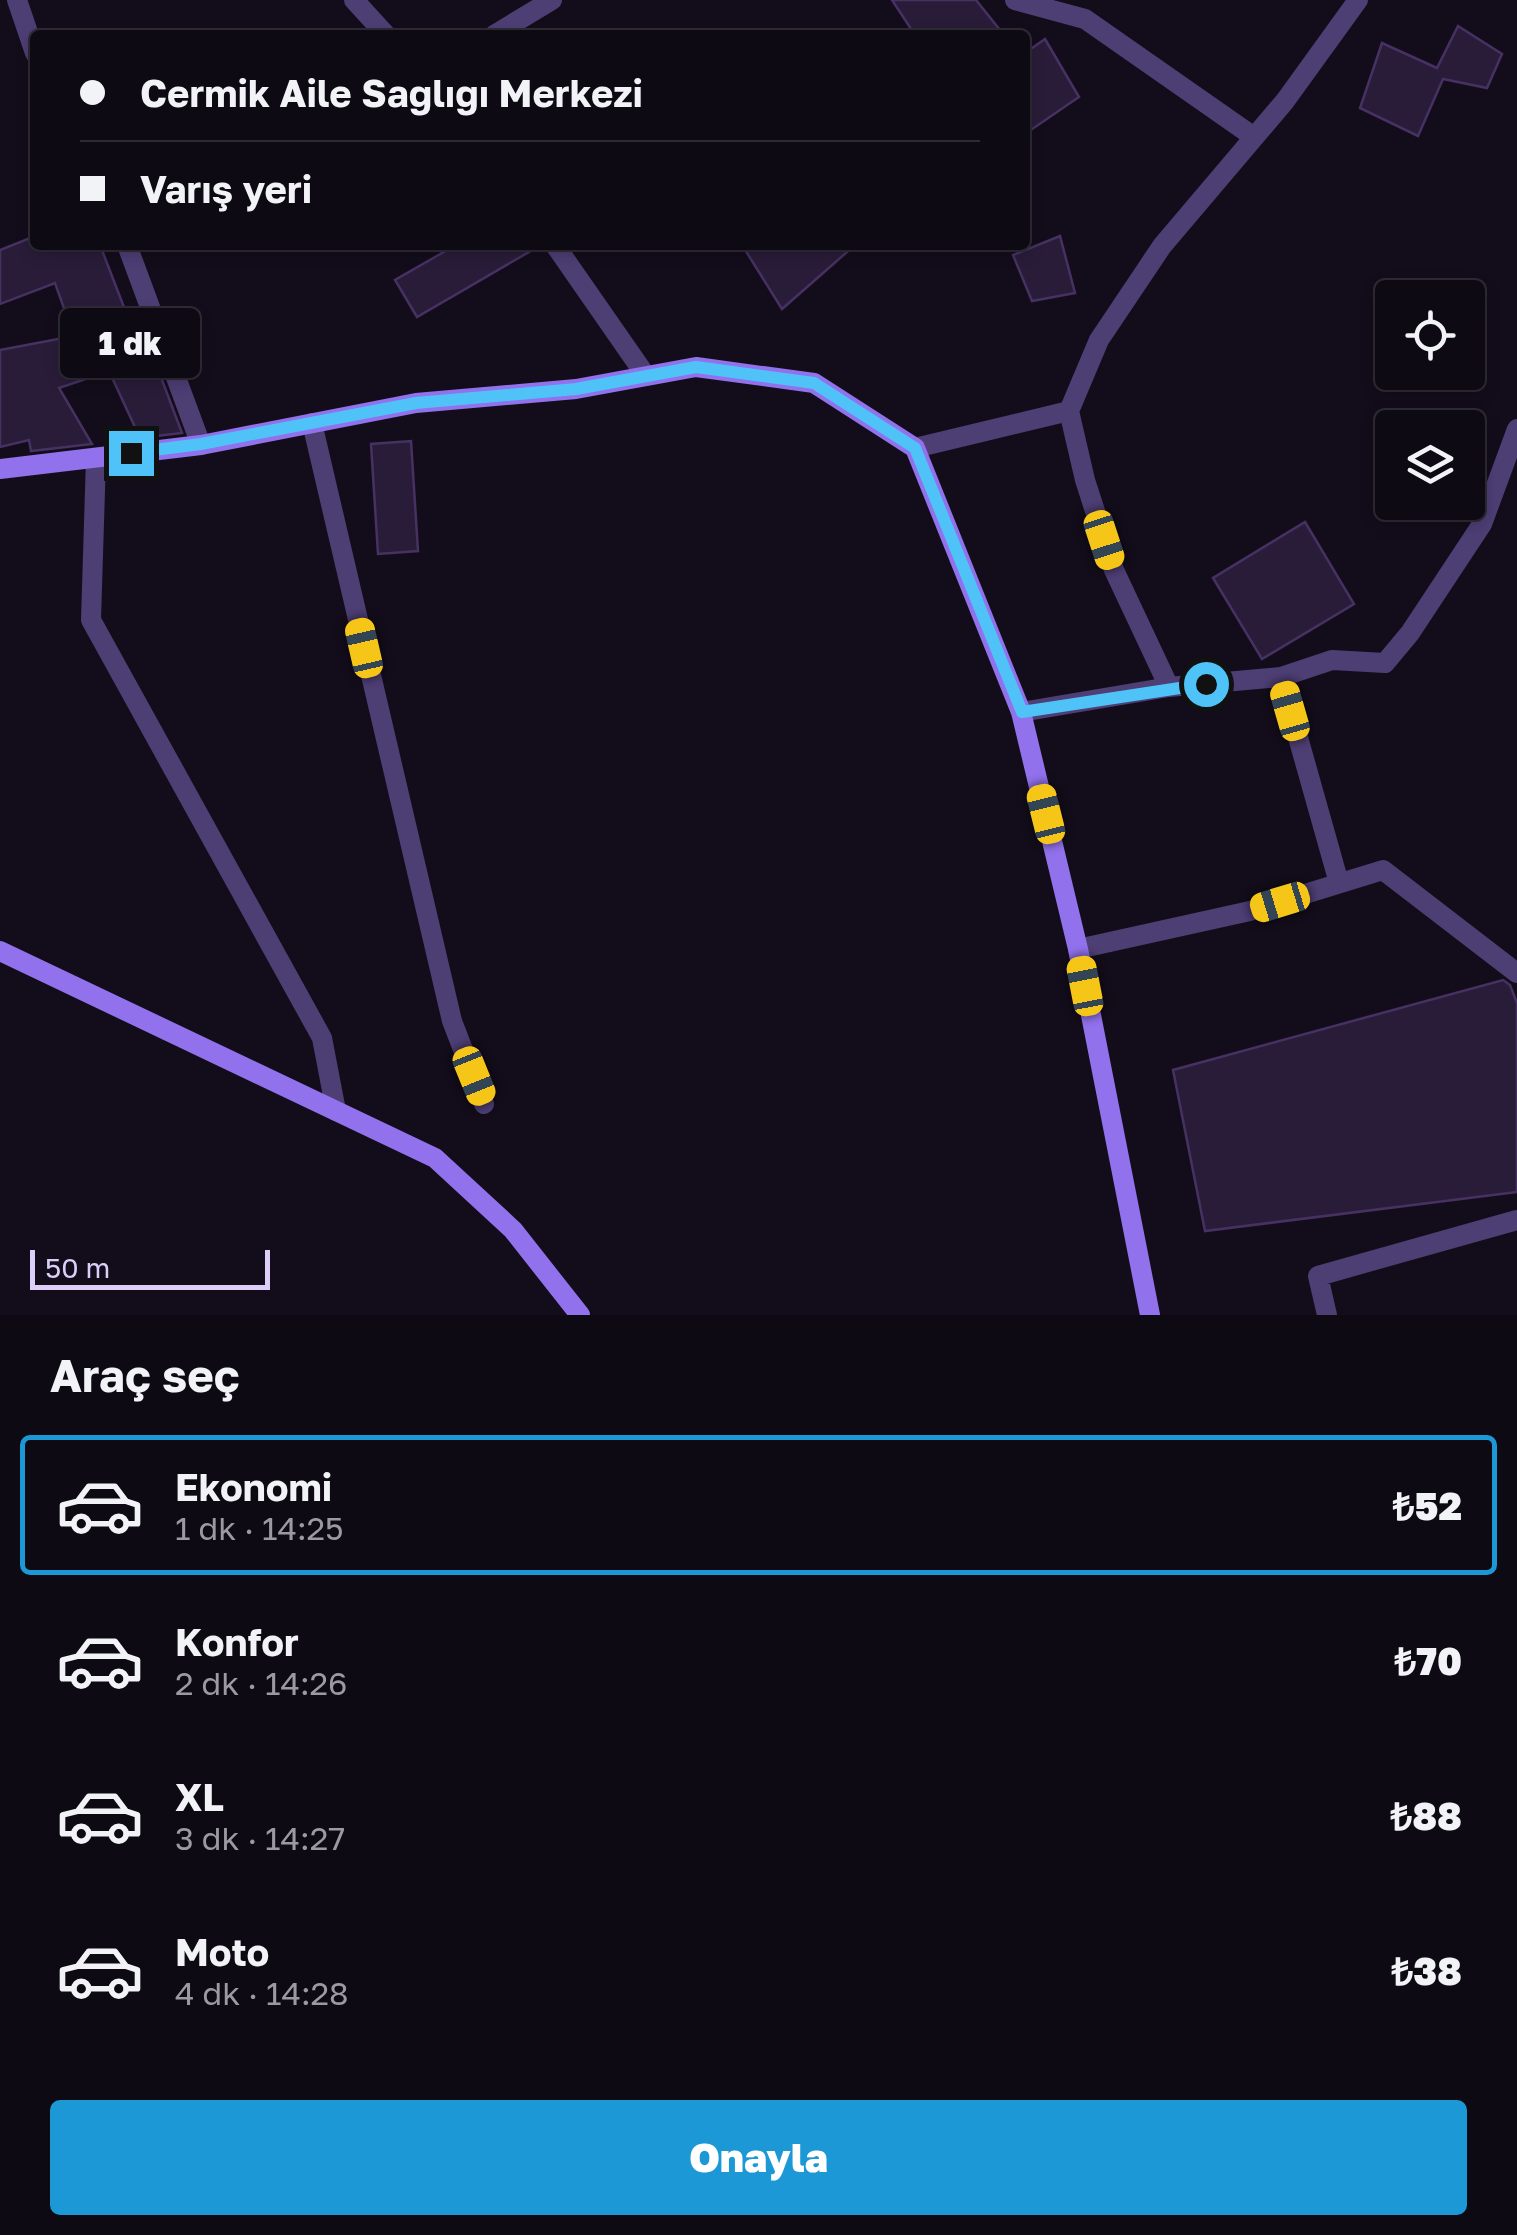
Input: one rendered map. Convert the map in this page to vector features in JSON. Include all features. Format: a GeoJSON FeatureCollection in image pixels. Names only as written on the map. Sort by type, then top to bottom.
{"type":"FeatureCollection","features":[{"type":"Feature","properties":{"kind":"street"},"geometry":{"type":"LineString","coordinates":[[18,0],[30,37]]}},
{"type":"Feature","properties":{"kind":"street"},"geometry":{"type":"LineString","coordinates":[[354,0],[381,30]]}},
{"type":"Feature","properties":{"kind":"street"},"geometry":{"type":"LineString","coordinates":[[502,30],[552,0]]}},
{"type":"Feature","properties":{"kind":"street"},"geometry":{"type":"LineString","coordinates":[[1015,0],[1085,19],[1254,137]]}},
{"type":"Feature","properties":{"kind":"street"},"geometry":{"type":"LineString","coordinates":[[1169,687],[1114,570],[1085,480],[1069,412],[1099,340],[1162,246],[1254,137],[1358,0]]}},
{"type":"Feature","properties":{"kind":"street"},"geometry":{"type":"LineString","coordinates":[[129,250],[201,444]]}},
{"type":"Feature","properties":{"kind":"street"},"geometry":{"type":"LineString","coordinates":[[558,250],[646,376]]}},
{"type":"Feature","properties":{"kind":"street"},"geometry":{"type":"LineString","coordinates":[[0,469],[201,444],[416,403],[576,389],[696,367],[814,383],[915,448],[1022,712],[1078,950],[1150,1315]]}},
{"type":"Feature","properties":{"kind":"street"},"geometry":{"type":"LineString","coordinates":[[915,448],[1069,412]]}},
{"type":"Feature","properties":{"kind":"street"},"geometry":{"type":"LineString","coordinates":[[312,423],[452,1022],[484,1104]]}},
{"type":"Feature","properties":{"kind":"street"},"geometry":{"type":"LineString","coordinates":[[1022,712],[1169,687],[1281,677],[1332,660],[1385,662],[1410,633],[1482,524],[1517,429]]}},
{"type":"Feature","properties":{"kind":"street"},"geometry":{"type":"LineString","coordinates":[[96,458],[91,620],[322,1038],[336,1111]]}},
{"type":"Feature","properties":{"kind":"street"},"geometry":{"type":"LineString","coordinates":[[1281,677],[1339,883]]}},
{"type":"Feature","properties":{"kind":"street"},"geometry":{"type":"LineString","coordinates":[[1078,950],[1250,911],[1382,870],[1517,973]]}},
{"type":"Feature","properties":{"kind":"street"},"geometry":{"type":"LineString","coordinates":[[0,951],[435,1158],[513,1230],[580,1315]]}},
{"type":"Feature","properties":{"kind":"street"},"geometry":{"type":"LineString","coordinates":[[1326,1315],[1318,1276],[1517,1220]]}},
{"type":"Feature","properties":{"kind":"building"},"geometry":{"type":"Polygon","coordinates":[[[892,0],[976,0],[1000,30],[912,30],[892,0]]]}},
{"type":"Feature","properties":{"kind":"building"},"geometry":{"type":"Polygon","coordinates":[[[1458,26],[1502,54],[1487,88],[1443,79],[1418,136],[1360,108],[1382,43],[1437,68],[1458,26]]]}},
{"type":"Feature","properties":{"kind":"building"},"geometry":{"type":"Polygon","coordinates":[[[1045,39],[1079,97],[1030,131],[1030,50],[1045,39]]]}},
{"type":"Feature","properties":{"kind":"building"},"geometry":{"type":"Polygon","coordinates":[[[1060,236],[1075,293],[1032,301],[1013,255],[1060,236]]]}},
{"type":"Feature","properties":{"kind":"building"},"geometry":{"type":"Polygon","coordinates":[[[30,238],[30,250],[102,250],[127,315],[131,313],[148,366],[156,364],[182,433],[140,438],[109,371],[59,388],[92,444],[31,451],[29,440],[0,447],[0,350],[74,336],[55,283],[0,304],[0,250],[30,238]]]}},
{"type":"Feature","properties":{"kind":"building"},"geometry":{"type":"Polygon","coordinates":[[[447,250],[532,250],[417,317],[395,280],[447,250]]]}},
{"type":"Feature","properties":{"kind":"building"},"geometry":{"type":"Polygon","coordinates":[[[745,250],[849,250],[782,309],[745,250]]]}},
{"type":"Feature","properties":{"kind":"building"},"geometry":{"type":"Polygon","coordinates":[[[411,441],[418,551],[378,554],[371,444],[411,441]]]}},
{"type":"Feature","properties":{"kind":"building"},"geometry":{"type":"Polygon","coordinates":[[[1305,522],[1354,604],[1262,659],[1213,578],[1305,522]]]}},
{"type":"Feature","properties":{"kind":"building"},"geometry":{"type":"Polygon","coordinates":[[[1503,980],[1510,985],[1517,1003],[1517,1192],[1205,1231],[1173,1070],[1503,980]]]}},
{"type":"Feature","properties":{"kind":"route"},"geometry":{"type":"LineString","coordinates":[[131,453],[201,444],[416,403],[576,389],[696,367],[814,383],[915,448],[1022,712],[1206,684]]}}]}
